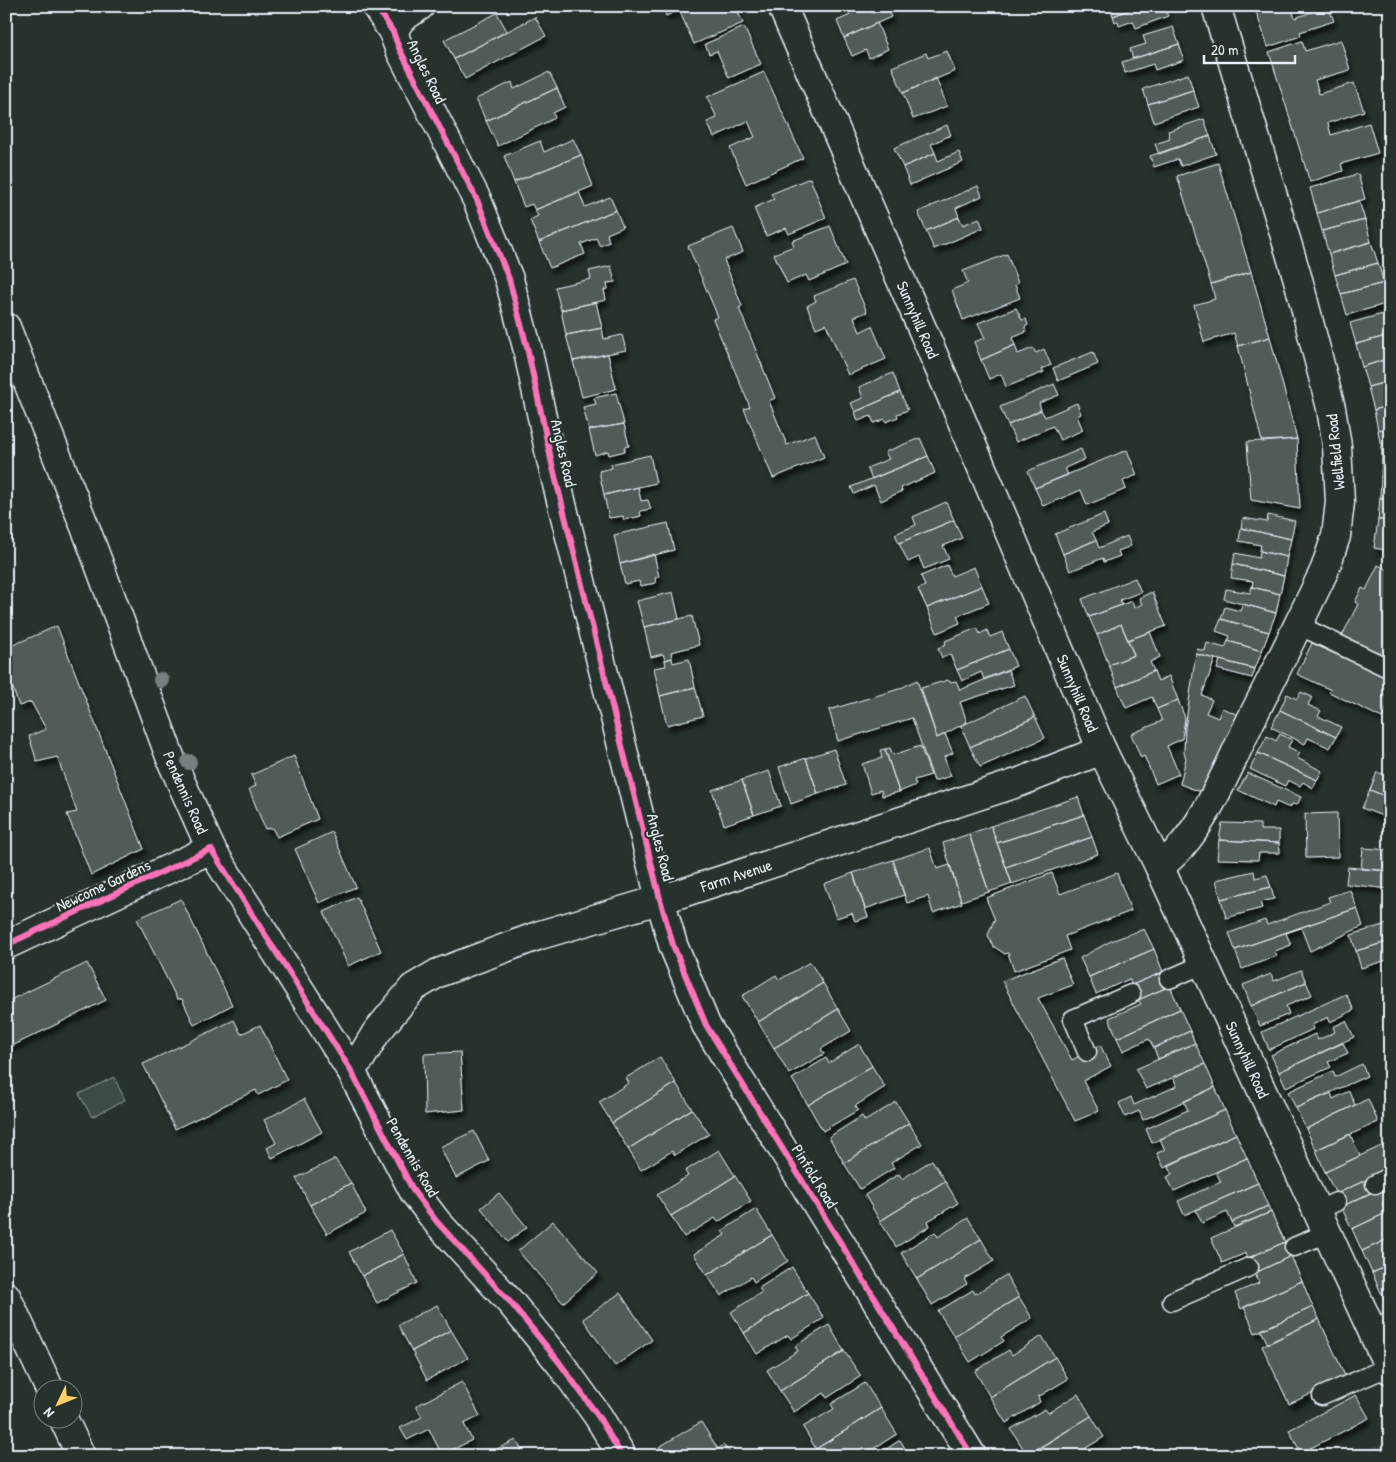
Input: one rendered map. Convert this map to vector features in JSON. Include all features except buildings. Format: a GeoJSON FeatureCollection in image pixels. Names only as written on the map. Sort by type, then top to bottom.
{"type":"FeatureCollection","features":[{"type":"Feature","properties":{"kind":"street"},"geometry":{"type":"LineString","coordinates":[[376,6],[393,32]]}},
{"type":"Feature","properties":{"kind":"street","name":"Angles Road"},"geometry":{"type":"LineString","coordinates":[[420,6],[401,19],[393,32],[399,48],[477,200],[509,279],[527,346],[552,464],[660,900]]}},
{"type":"Feature","properties":{"kind":"street","name":"Sunnyhill Road"},"geometry":{"type":"LineString","coordinates":[[782,6],[1102,750],[1381,1326],[1389,1369]]}},
{"type":"Feature","properties":{"kind":"street","name":"Wellfield Road"},"geometry":{"type":"LineString","coordinates":[[1159,866],[1171,859],[1193,832],[1217,790],[1325,569],[1336,536],[1340,502],[1337,446],[1331,408],[1299,284],[1216,6]]}},
{"type":"Feature","properties":{"kind":"street","name":"Pendennis Road"},"geometry":{"type":"LineString","coordinates":[[6,328],[87,532],[172,762],[211,849],[350,1068],[414,1192],[437,1222],[511,1303],[559,1362],[598,1416],[622,1456]]}},
{"type":"Feature","properties":{"kind":"street","name":"Farm Avenue"},"geometry":{"type":"LineString","coordinates":[[350,1068],[361,1058],[376,1033],[412,988],[438,972],[540,935],[660,900],[1020,782],[1102,750]]}},
{"type":"Feature","properties":{"kind":"street","name":"Newcome Gardens"},"geometry":{"type":"LineString","coordinates":[[6,945],[211,849]]}},
{"type":"Feature","properties":{"kind":"street","name":"Pinfold Road"},"geometry":{"type":"LineString","coordinates":[[660,900],[673,945],[706,1025],[972,1456]]}},
{"type":"Feature","properties":{"kind":"street"},"geometry":{"type":"LineString","coordinates":[[6,1296],[45,1380]]}},
{"type":"Feature","properties":{"kind":"street"},"geometry":{"type":"LineString","coordinates":[[69,1430],[81,1456]]}},
{"type":"Feature","properties":{"kind":"lane"},"geometry":{"type":"LineString","coordinates":[[1298,625],[1390,669]]}},
{"type":"Feature","properties":{"kind":"lane"},"geometry":{"type":"LineString","coordinates":[[1169,979],[1204,964]]}},
{"type":"Feature","properties":{"kind":"lane"},"geometry":{"type":"LineString","coordinates":[[1087,1052],[1073,1019],[1132,994]]}},
{"type":"Feature","properties":{"kind":"lane"},"geometry":{"type":"LineString","coordinates":[[1294,1247],[1326,1215]]}},
{"type":"Feature","properties":{"kind":"lane"},"geometry":{"type":"LineString","coordinates":[[1172,1301],[1249,1267]]}},
{"type":"Feature","properties":{"kind":"lane"},"geometry":{"type":"LineString","coordinates":[[1322,1396],[1389,1369]]}},
{"type":"Feature","properties":{"kind":"shaded area"},"geometry":{"type":"Polygon","coordinates":[[[114,1077],[125,1100],[92,1117],[79,1094],[114,1077]]]}},
{"type":"Feature","properties":{"kind":"shaded area"},"geometry":{"type":"Polygon","coordinates":[[[1390,1440],[1390,1456],[1350,1456],[1390,1440]]]}},
{"type":"Feature","properties":{"kind":"cycle path"},"geometry":{"type":"LineString","coordinates":[[376,6],[393,32],[399,48],[477,200],[509,279],[527,347],[552,464],[673,945],[706,1025],[972,1456]]}},
{"type":"Feature","properties":{"kind":"cycle path"},"geometry":{"type":"LineString","coordinates":[[6,945],[211,849],[350,1069],[414,1192],[437,1222],[511,1303],[559,1362],[598,1416],[622,1456]]}}]}
